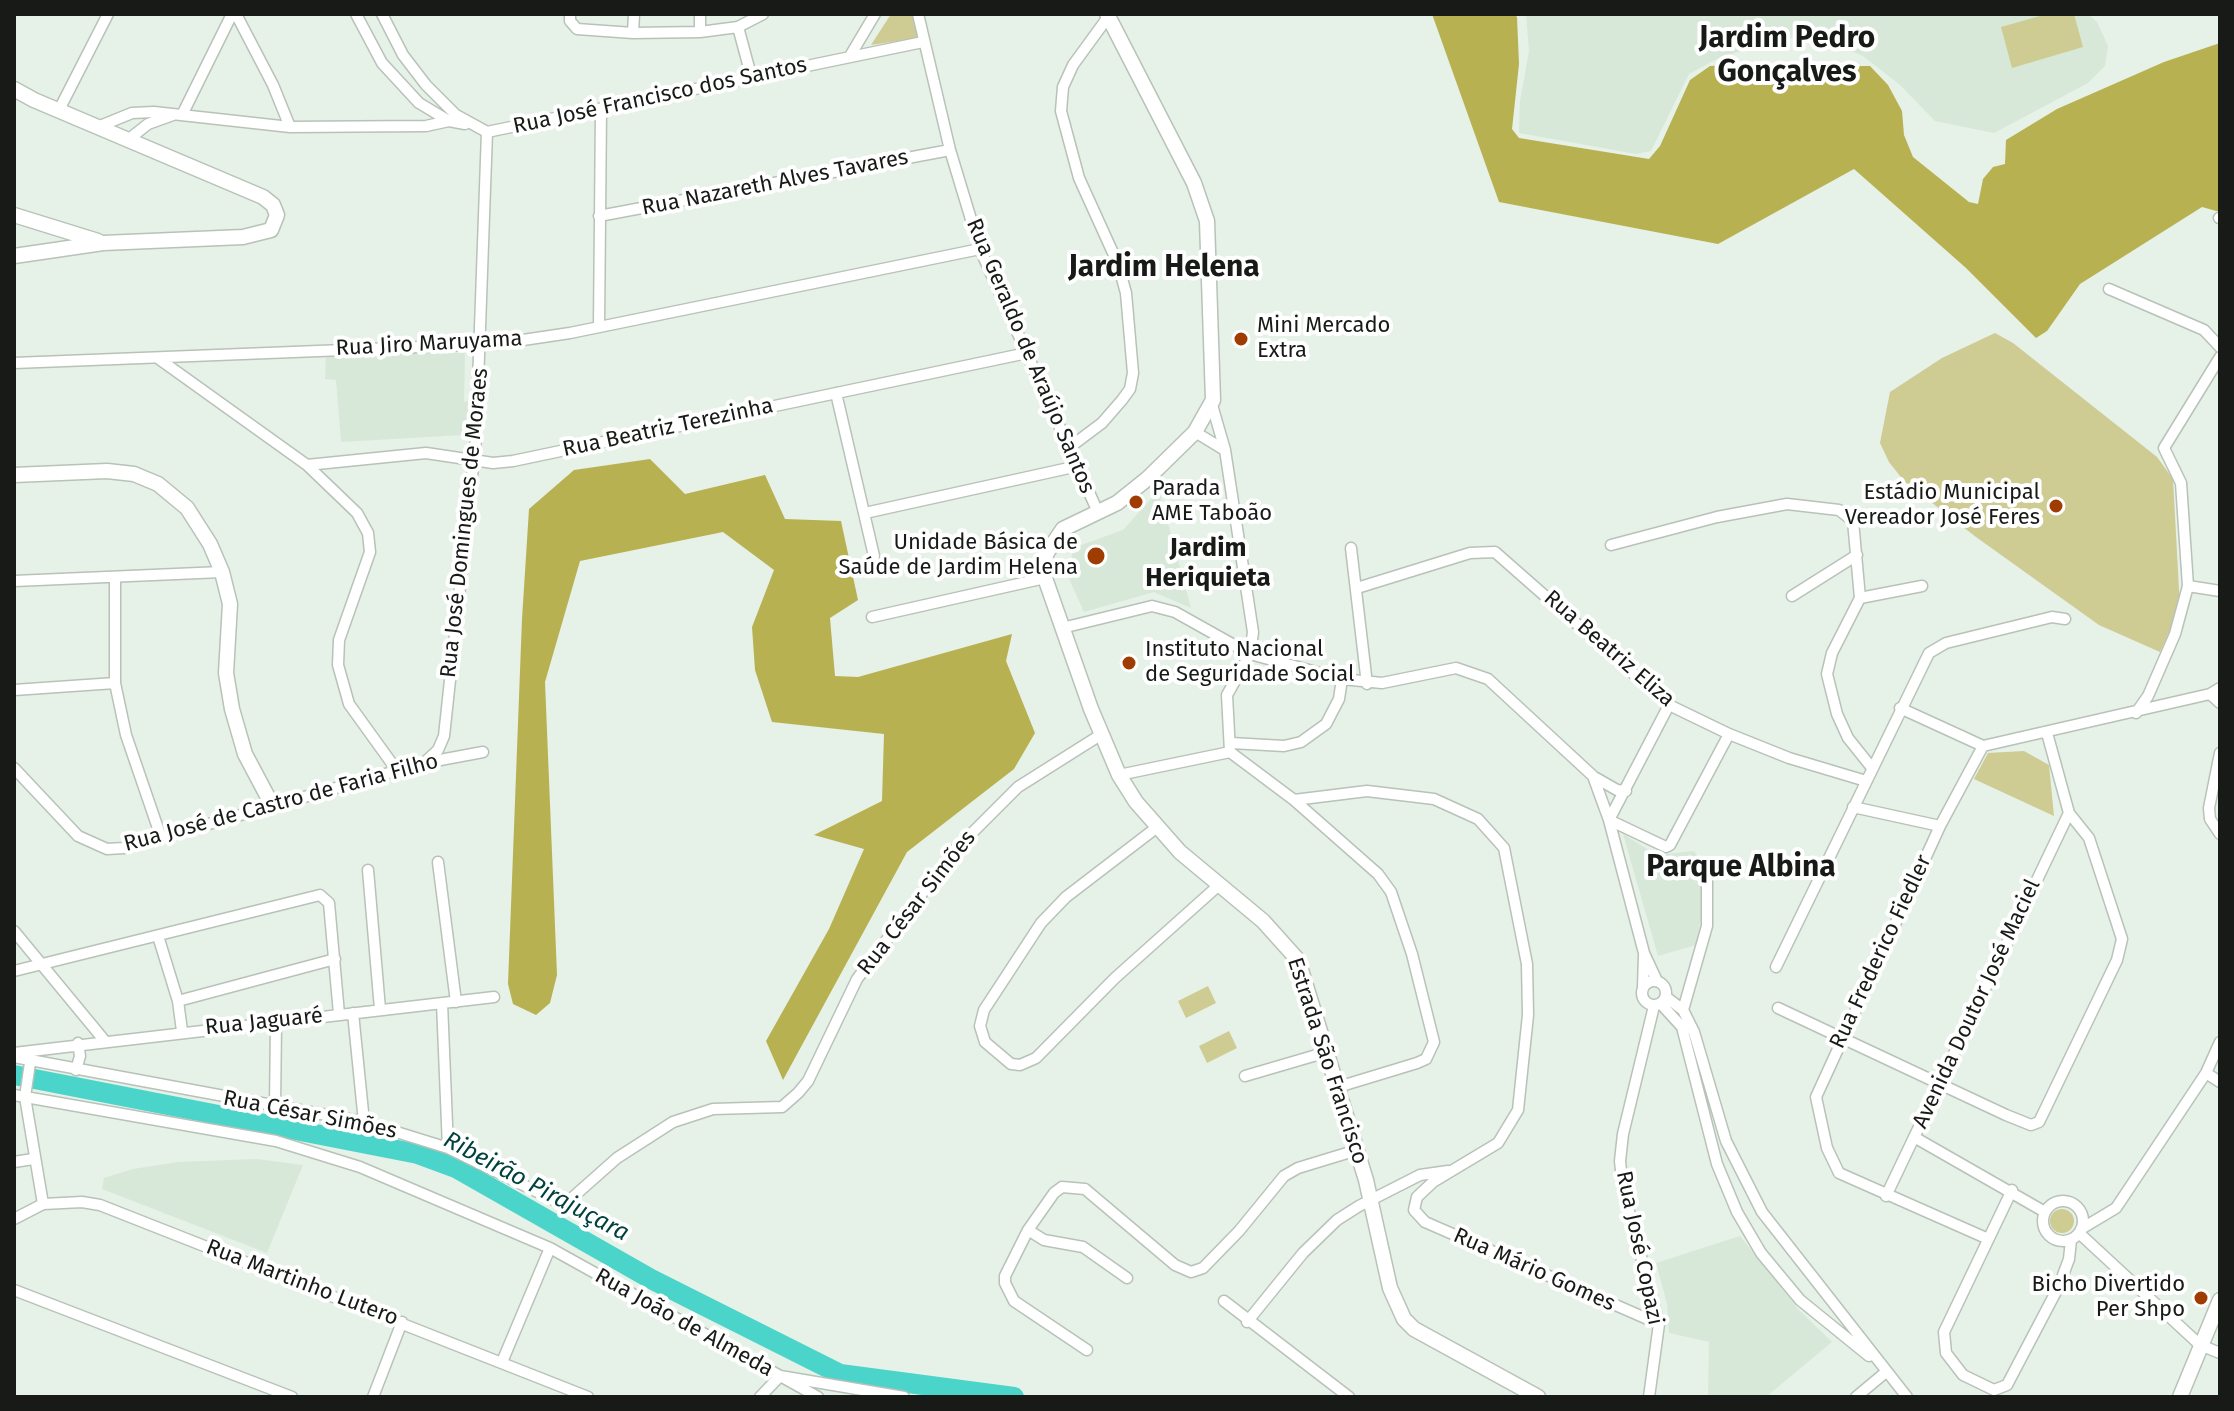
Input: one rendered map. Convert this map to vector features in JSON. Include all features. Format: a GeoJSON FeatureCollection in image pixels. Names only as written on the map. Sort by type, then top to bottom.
{"type":"FeatureCollection","features":[{"type":"Feature","properties":{"kind":"main road"},"geometry":{"type":"LineString","coordinates":[[1045,578],[1046,554],[1063,529],[1117,503],[1147,479],[1195,432],[1212,405],[1207,221],[1194,183],[1107,15]]}},
{"type":"Feature","properties":{"kind":"main road"},"geometry":{"type":"LineString","coordinates":[[14,89],[263,197],[273,205],[276,223],[271,230],[243,237],[103,243],[47,254],[14,256]]}},
{"type":"Feature","properties":{"kind":"main road"},"geometry":{"type":"LineString","coordinates":[[14,215],[50,229],[103,243]]}},
{"type":"Feature","properties":{"kind":"main road"},"geometry":{"type":"LineString","coordinates":[[47,254],[54,245],[50,229]]}},
{"type":"Feature","properties":{"kind":"main road"},"geometry":{"type":"LineString","coordinates":[[14,475],[107,471],[134,474],[158,484],[187,508],[199,524],[222,572],[230,604],[226,673],[232,709],[245,754],[271,803]]}},
{"type":"Feature","properties":{"kind":"main road","name":"Estrada São Francisco"},"geometry":{"type":"LineString","coordinates":[[1045,578],[1119,775],[1156,828],[1293,952],[1338,1087],[1371,1199],[1386,1272],[1404,1319],[1414,1329],[1538,1397]]}},
{"type":"Feature","properties":{"kind":"main road"},"geometry":{"type":"LineString","coordinates":[[2180,1397],[2220,1300]]}},
{"type":"Feature","properties":{"kind":"street"},"geometry":{"type":"LineString","coordinates":[[60,108],[108,14]]}},
{"type":"Feature","properties":{"kind":"street"},"geometry":{"type":"LineString","coordinates":[[183,113],[234,14]]}},
{"type":"Feature","properties":{"kind":"street"},"geometry":{"type":"LineString","coordinates":[[234,14],[273,85],[290,127]]}},
{"type":"Feature","properties":{"kind":"street"},"geometry":{"type":"LineString","coordinates":[[356,14],[382,63],[396,79],[419,103],[452,118]]}},
{"type":"Feature","properties":{"kind":"street"},"geometry":{"type":"LineString","coordinates":[[382,14],[412,67],[452,118]]}},
{"type":"Feature","properties":{"kind":"street"},"geometry":{"type":"LineString","coordinates":[[570,14],[572,26],[582,30],[633,33],[700,32],[738,27],[763,14]]}},
{"type":"Feature","properties":{"kind":"street"},"geometry":{"type":"LineString","coordinates":[[633,33],[634,14]]}},
{"type":"Feature","properties":{"kind":"street"},"geometry":{"type":"LineString","coordinates":[[700,14],[700,32]]}},
{"type":"Feature","properties":{"kind":"street"},"geometry":{"type":"LineString","coordinates":[[850,56],[875,14]]}},
{"type":"Feature","properties":{"kind":"street","name":"Rua Geraldo de Araújo Santos"},"geometry":{"type":"LineString","coordinates":[[918,14],[950,150],[980,249],[1097,510]]}},
{"type":"Feature","properties":{"kind":"street"},"geometry":{"type":"LineString","coordinates":[[1070,447],[1102,423],[1122,400],[1130,389],[1133,373],[1126,293],[1118,264],[1079,178],[1061,111],[1063,87],[1073,65],[1107,15]]}},
{"type":"Feature","properties":{"kind":"street"},"geometry":{"type":"LineString","coordinates":[[738,27],[752,79]]}},
{"type":"Feature","properties":{"kind":"street","name":"Rua José Francisco dos Santos"},"geometry":{"type":"LineString","coordinates":[[100,126],[132,113],[183,113],[290,127],[426,126],[452,118],[487,132],[923,42]]}},
{"type":"Feature","properties":{"kind":"street"},"geometry":{"type":"LineString","coordinates":[[396,79],[412,67]]}},
{"type":"Feature","properties":{"kind":"street"},"geometry":{"type":"LineString","coordinates":[[599,327],[601,109]]}},
{"type":"Feature","properties":{"kind":"street","name":"Rua José Francisco dos Santos"},"geometry":{"type":"LineString","coordinates":[[129,139],[148,124],[183,113]]}},
{"type":"Feature","properties":{"kind":"street","name":"Rua José Domingues de Moraes"},"geometry":{"type":"LineString","coordinates":[[424,763],[438,750],[444,736],[476,439],[482,343],[487,132]]}},
{"type":"Feature","properties":{"kind":"street","name":"Rua Nazareth Alves Tavares"},"geometry":{"type":"LineString","coordinates":[[599,216],[950,150]]}},
{"type":"Feature","properties":{"kind":"street","name":"Rua Jiro Maruyama"},"geometry":{"type":"LineString","coordinates":[[14,363],[482,343],[599,327],[980,249]]}},
{"type":"Feature","properties":{"kind":"street"},"geometry":{"type":"LineString","coordinates":[[2109,289],[2204,330],[2220,347]]}},
{"type":"Feature","properties":{"kind":"street","name":"Rua Beatriz Terezinha"},"geometry":{"type":"LineString","coordinates":[[307,465],[426,453],[513,461],[1027,353]]}},
{"type":"Feature","properties":{"kind":"street"},"geometry":{"type":"LineString","coordinates":[[2136,713],[2148,696],[2175,634],[2188,586],[2181,483],[2164,448],[2220,357]]}},
{"type":"Feature","properties":{"kind":"street"},"geometry":{"type":"LineString","coordinates":[[159,359],[307,465],[337,490],[357,513],[368,533],[370,552],[339,640],[338,665],[349,704],[398,772]]}},
{"type":"Feature","properties":{"kind":"street"},"geometry":{"type":"LineString","coordinates":[[836,393],[874,556]]}},
{"type":"Feature","properties":{"kind":"street"},"geometry":{"type":"LineString","coordinates":[[1212,405],[1225,450],[1251,612],[1250,654],[1227,695],[1230,748],[1378,874],[1391,892],[1434,1036],[1426,1059],[1338,1087]]}},
{"type":"Feature","properties":{"kind":"street"},"geometry":{"type":"LineString","coordinates":[[1195,432],[1225,450]]}},
{"type":"Feature","properties":{"kind":"street"},"geometry":{"type":"LineString","coordinates":[[865,513],[1078,466]]}},
{"type":"Feature","properties":{"kind":"street"},"geometry":{"type":"LineString","coordinates":[[1611,545],[1717,517],[1787,504],[1839,510],[1853,521],[1860,598],[1832,653],[1827,674],[1829,693],[1848,738],[1872,768]]}},
{"type":"Feature","properties":{"kind":"street"},"geometry":{"type":"LineString","coordinates":[[1351,548],[1367,684]]}},
{"type":"Feature","properties":{"kind":"street","name":"Rua Beatriz Eliza"},"geometry":{"type":"LineString","coordinates":[[1357,588],[1470,553],[1495,552],[1669,705],[1729,734],[1866,781]]}},
{"type":"Feature","properties":{"kind":"street"},"geometry":{"type":"LineString","coordinates":[[1792,596],[1857,555]]}},
{"type":"Feature","properties":{"kind":"street"},"geometry":{"type":"LineString","coordinates":[[14,581],[222,572]]}},
{"type":"Feature","properties":{"kind":"street"},"geometry":{"type":"LineString","coordinates":[[115,578],[115,683],[126,735],[161,837]]}},
{"type":"Feature","properties":{"kind":"street"},"geometry":{"type":"LineString","coordinates":[[872,617],[1045,578]]}},
{"type":"Feature","properties":{"kind":"street"},"geometry":{"type":"LineString","coordinates":[[1860,598],[1922,586]]}},
{"type":"Feature","properties":{"kind":"street"},"geometry":{"type":"LineString","coordinates":[[2188,586],[2220,591]]}},
{"type":"Feature","properties":{"kind":"street"},"geometry":{"type":"LineString","coordinates":[[1062,628],[1152,606],[1175,612],[1250,654],[1342,679],[1367,684],[1446,669],[1475,672],[1516,703],[1593,776],[1610,787],[1626,791]]}},
{"type":"Feature","properties":{"kind":"street"},"geometry":{"type":"LineString","coordinates":[[1776,967],[1929,653],[1937,647],[2052,617],[2065,619]]}},
{"type":"Feature","properties":{"kind":"street"},"geometry":{"type":"LineString","coordinates":[[1119,775],[1230,748],[1284,746],[1301,742],[1326,724],[1339,699],[1342,679]]}},
{"type":"Feature","properties":{"kind":"street"},"geometry":{"type":"LineString","coordinates":[[14,690],[115,683]]}},
{"type":"Feature","properties":{"kind":"street"},"geometry":{"type":"LineString","coordinates":[[1900,708],[1983,746],[2136,713],[2210,694],[2220,688]]}},
{"type":"Feature","properties":{"kind":"street"},"geometry":{"type":"LineString","coordinates":[[2210,694],[2220,703]]}},
{"type":"Feature","properties":{"kind":"street"},"geometry":{"type":"LineString","coordinates":[[1609,820],[1669,705]]}},
{"type":"Feature","properties":{"kind":"street"},"geometry":{"type":"LineString","coordinates":[[1778,1008],[2023,1123],[2039,1122],[2121,948],[2120,927],[2089,838],[2069,813],[2047,733]]}},
{"type":"Feature","properties":{"kind":"street","name":"Rua César Simões"},"geometry":{"type":"LineString","coordinates":[[14,1055],[30,1065],[76,1070],[364,1122],[448,1148],[564,1205],[617,1158],[673,1122],[713,1109],[782,1107],[808,1081],[857,979],[955,850],[1018,787],[1102,734]]}},
{"type":"Feature","properties":{"kind":"street"},"geometry":{"type":"LineString","coordinates":[[1609,820],[1666,847],[1670,845],[1729,734]]}},
{"type":"Feature","properties":{"kind":"street","name":"Rua Frederico Fiedler"},"geometry":{"type":"LineString","coordinates":[[1886,1196],[1846,1179],[1833,1166],[1816,1097],[1940,826],[1983,746]]}},
{"type":"Feature","properties":{"kind":"street","name":"Rua José de Castro de Faria Filho"},"geometry":{"type":"LineString","coordinates":[[14,768],[78,836],[94,846],[124,848],[271,803],[424,763],[483,752]]}},
{"type":"Feature","properties":{"kind":"street"},"geometry":{"type":"LineString","coordinates":[[2220,753],[2209,808],[2210,819],[2220,834]]}},
{"type":"Feature","properties":{"kind":"street"},"geometry":{"type":"LineString","coordinates":[[1593,776],[1609,820],[1644,953],[1657,981],[1664,985],[1660,1002]]}},
{"type":"Feature","properties":{"kind":"street"},"geometry":{"type":"LineString","coordinates":[[1247,1322],[1320,1236],[1371,1199],[1420,1175],[1450,1171],[1498,1143],[1518,1110],[1528,1015],[1527,964],[1504,848],[1478,819],[1434,799],[1367,791],[1294,800]]}},
{"type":"Feature","properties":{"kind":"street"},"geometry":{"type":"LineString","coordinates":[[1853,807],[1940,826]]}},
{"type":"Feature","properties":{"kind":"street","name":"Avenida Doutor José Maciel"},"geometry":{"type":"LineString","coordinates":[[1886,1196],[2069,813]]}},
{"type":"Feature","properties":{"kind":"street"},"geometry":{"type":"LineString","coordinates":[[1156,828],[1066,897],[1041,923],[984,1010],[980,1026],[985,1042],[1011,1064],[1020,1065],[1036,1058],[1115,978],[1219,885]]}},
{"type":"Feature","properties":{"kind":"street"},"geometry":{"type":"LineString","coordinates":[[438,862],[456,1002]]}},
{"type":"Feature","properties":{"kind":"street"},"geometry":{"type":"LineString","coordinates":[[368,870],[380,1009]]}},
{"type":"Feature","properties":{"kind":"street"},"geometry":{"type":"LineString","coordinates":[[1707,872],[1707,926],[1683,1010],[1694,1032],[1726,1141],[1747,1185],[1781,1241],[1861,1336],[1874,1359]]}},
{"type":"Feature","properties":{"kind":"street"},"geometry":{"type":"LineString","coordinates":[[14,971],[320,895],[329,903],[339,1014]]}},
{"type":"Feature","properties":{"kind":"street"},"geometry":{"type":"LineString","coordinates":[[14,931],[104,1040]]}},
{"type":"Feature","properties":{"kind":"street"},"geometry":{"type":"LineString","coordinates":[[158,936],[178,1001],[182,1031]]}},
{"type":"Feature","properties":{"kind":"street"},"geometry":{"type":"LineString","coordinates":[[1644,953],[1644,1000],[1683,1010]]}},
{"type":"Feature","properties":{"kind":"street"},"geometry":{"type":"LineString","coordinates":[[178,1001],[335,959]]}},
{"type":"Feature","properties":{"kind":"street"},"geometry":{"type":"LineString","coordinates":[[1643,988],[1649,982],[1657,981]]}},
{"type":"Feature","properties":{"kind":"street","name":"Rua Jaguaré"},"geometry":{"type":"LineString","coordinates":[[14,1055],[78,1043],[276,1024],[494,997]]}},
{"type":"Feature","properties":{"kind":"street"},"geometry":{"type":"LineString","coordinates":[[1660,1002],[1682,1027],[1717,1164],[1730,1196],[1761,1253],[1807,1305],[1874,1359],[1907,1397]]}},
{"type":"Feature","properties":{"kind":"street","name":"Rua José Copazi"},"geometry":{"type":"LineString","coordinates":[[1649,1397],[1659,1324],[1623,1189],[1620,1161],[1623,1134],[1660,1002]]}},
{"type":"Feature","properties":{"kind":"street"},"geometry":{"type":"LineString","coordinates":[[442,1003],[448,1148]]}},
{"type":"Feature","properties":{"kind":"street"},"geometry":{"type":"LineString","coordinates":[[353,1013],[364,1122]]}},
{"type":"Feature","properties":{"kind":"street"},"geometry":{"type":"LineString","coordinates":[[275,1107],[276,1024]]}},
{"type":"Feature","properties":{"kind":"street"},"geometry":{"type":"LineString","coordinates":[[2012,1190],[1947,1320],[1943,1341],[1946,1353],[1963,1375],[1994,1390],[2007,1385],[2023,1360],[2066,1269],[2077,1234],[2082,1215],[2073,1204],[2060,1201],[2045,1212],[2043,1223],[2047,1233],[2061,1241],[2077,1234],[2116,1208],[2206,1073],[2220,1042]]}},
{"type":"Feature","properties":{"kind":"street"},"geometry":{"type":"LineString","coordinates":[[76,1070],[80,1056],[78,1043]]}},
{"type":"Feature","properties":{"kind":"street"},"geometry":{"type":"LineString","coordinates":[[34,1050],[22,1094],[43,1204]]}},
{"type":"Feature","properties":{"kind":"street"},"geometry":{"type":"LineString","coordinates":[[1245,1076],[1327,1052]]}},
{"type":"Feature","properties":{"kind":"street"},"geometry":{"type":"LineString","coordinates":[[2206,1073],[2220,1082]]}},
{"type":"Feature","properties":{"kind":"street","name":"Rua João de Almeda"},"geometry":{"type":"LineString","coordinates":[[22,1094],[276,1141],[321,1153],[550,1248],[818,1397]]}},
{"type":"Feature","properties":{"kind":"street"},"geometry":{"type":"LineString","coordinates":[[1914,1137],[2012,1190],[2045,1212]]}},
{"type":"Feature","properties":{"kind":"street"},"geometry":{"type":"LineString","coordinates":[[1087,1350],[1014,1301],[1006,1290],[1005,1276],[1028,1230],[1054,1193],[1062,1187],[1085,1189],[1175,1265],[1191,1272],[1203,1268],[1239,1231],[1284,1176],[1298,1168],[1357,1150]]}},
{"type":"Feature","properties":{"kind":"street"},"geometry":{"type":"LineString","coordinates":[[14,1162],[33,1159]]}},
{"type":"Feature","properties":{"kind":"street","name":"Rua Mário Gomes"},"geometry":{"type":"LineString","coordinates":[[1450,1171],[1424,1189],[1414,1203],[1414,1210],[1425,1222],[1659,1324]]}},
{"type":"Feature","properties":{"kind":"street"},"geometry":{"type":"LineString","coordinates":[[1730,1196],[1747,1185]]}},
{"type":"Feature","properties":{"kind":"street"},"geometry":{"type":"LineString","coordinates":[[1886,1196],[1986,1238]]}},
{"type":"Feature","properties":{"kind":"street","name":"Rua Martinho Lutero"},"geometry":{"type":"LineString","coordinates":[[14,1219],[43,1204],[82,1202],[100,1205],[588,1397]]}},
{"type":"Feature","properties":{"kind":"street"},"geometry":{"type":"LineString","coordinates":[[1028,1230],[1044,1240],[1083,1247],[1127,1278]]}},
{"type":"Feature","properties":{"kind":"street"},"geometry":{"type":"LineString","coordinates":[[2077,1234],[2200,1345],[2220,1353]]}},
{"type":"Feature","properties":{"kind":"street"},"geometry":{"type":"LineString","coordinates":[[502,1362],[550,1248]]}},
{"type":"Feature","properties":{"kind":"street"},"geometry":{"type":"LineString","coordinates":[[14,1290],[292,1397]]}},
{"type":"Feature","properties":{"kind":"street"},"geometry":{"type":"LineString","coordinates":[[1807,1305],[1825,1294]]}},
{"type":"Feature","properties":{"kind":"street"},"geometry":{"type":"LineString","coordinates":[[1224,1301],[1247,1322],[1349,1397]]}},
{"type":"Feature","properties":{"kind":"street"},"geometry":{"type":"LineString","coordinates":[[373,1397],[402,1322]]}},
{"type":"Feature","properties":{"kind":"street"},"geometry":{"type":"LineString","coordinates":[[1856,1397],[1886,1372]]}},
{"type":"Feature","properties":{"kind":"street"},"geometry":{"type":"LineString","coordinates":[[760,1397],[780,1376],[865,1394],[904,1397]]}},
{"type":"Feature","properties":{"kind":"shaded area"},"geometry":{"type":"Polygon","coordinates":[[[891,14],[912,14],[918,38],[871,45],[891,14]]]}},
{"type":"Feature","properties":{"kind":"shaded area"},"geometry":{"type":"Polygon","coordinates":[[[1432,14],[1514,14],[1517,17],[1519,64],[1512,129],[1519,138],[1649,159],[1660,146],[1690,80],[1710,66],[1747,64],[1807,77],[1853,66],[1870,66],[1888,85],[1902,111],[1904,135],[1913,157],[1969,202],[1978,204],[1983,179],[1993,167],[2005,164],[2006,140],[2057,109],[2164,62],[2220,43],[2220,212],[2202,207],[2080,284],[2047,331],[2036,338],[1966,268],[1854,169],[1718,244],[1499,202],[1432,14]]]}},
{"type":"Feature","properties":{"kind":"shaded area"},"geometry":{"type":"Polygon","coordinates":[[[1526,14],[2088,14],[2097,22],[2108,46],[2105,66],[2088,83],[1994,133],[1935,121],[1900,85],[1863,56],[1832,42],[1782,37],[1715,60],[1689,74],[1651,151],[1636,154],[1519,133],[1520,101],[1529,51],[1526,14]]]}},
{"type":"Feature","properties":{"kind":"shaded area"},"geometry":{"type":"Polygon","coordinates":[[[2047,14],[2074,14],[2083,47],[2012,68],[2001,27],[2047,14]]]}},
{"type":"Feature","properties":{"kind":"shaded area","name":"Estádio Municipal Vereador José Feres"},"geometry":{"type":"Polygon","coordinates":[[[1995,333],[2013,343],[2157,457],[2173,479],[2180,608],[2160,652],[2099,625],[1976,537],[1904,481],[1889,462],[1880,443],[1890,392],[1942,358],[1995,333]]]}},
{"type":"Feature","properties":{"kind":"shaded area"},"geometry":{"type":"Polygon","coordinates":[[[326,353],[465,353],[464,402],[470,401],[463,435],[341,442],[336,380],[325,379],[326,353]]]}},
{"type":"Feature","properties":{"kind":"shaded area"},"geometry":{"type":"Polygon","coordinates":[[[650,459],[685,494],[765,475],[785,519],[841,521],[858,600],[830,618],[835,676],[858,677],[1012,634],[1006,661],[1035,733],[1014,769],[907,852],[783,1080],[766,1041],[829,929],[864,849],[814,835],[882,801],[884,734],[772,722],[755,670],[752,627],[774,570],[723,532],[580,561],[545,682],[557,975],[550,1003],[536,1015],[513,1004],[508,984],[529,509],[574,470],[650,459]]]}},
{"type":"Feature","properties":{"kind":"shaded area"},"geometry":{"type":"Polygon","coordinates":[[[1159,490],[1191,608],[1154,592],[1084,612],[1069,579],[1073,548],[1123,530],[1159,490]]]}},
{"type":"Feature","properties":{"kind":"shaded area"},"geometry":{"type":"Polygon","coordinates":[[[2024,751],[2049,765],[2054,816],[1974,779],[1988,753],[2024,751]]]}},
{"type":"Feature","properties":{"kind":"shaded area"},"geometry":{"type":"Polygon","coordinates":[[[1623,834],[1657,855],[1694,851],[1703,863],[1703,907],[1696,945],[1658,956],[1623,834]]]}},
{"type":"Feature","properties":{"kind":"shaded area"},"geometry":{"type":"Polygon","coordinates":[[[1208,986],[1216,1003],[1186,1018],[1178,1001],[1208,986]]]}},
{"type":"Feature","properties":{"kind":"shaded area"},"geometry":{"type":"Polygon","coordinates":[[[1229,1031],[1237,1048],[1207,1063],[1199,1046],[1229,1031]]]}},
{"type":"Feature","properties":{"kind":"shaded area"},"geometry":{"type":"Polygon","coordinates":[[[257,1159],[303,1165],[267,1253],[102,1189],[104,1178],[133,1169],[178,1162],[257,1159]]]}},
{"type":"Feature","properties":{"kind":"shaded area"},"geometry":{"type":"Polygon","coordinates":[[[2057,1209],[2067,1209],[2074,1216],[2074,1226],[2067,1233],[2057,1233],[2050,1226],[2050,1216],[2057,1209]]]}},
{"type":"Feature","properties":{"kind":"shaded area"},"geometry":{"type":"Polygon","coordinates":[[[1740,1236],[1798,1309],[1832,1342],[1766,1397],[1708,1397],[1709,1342],[1669,1333],[1667,1304],[1656,1263],[1740,1236]]]}},
{"type":"Feature","properties":{"kind":"waterway","name":"Ribeirão Pirajuçara"},"geometry":{"type":"LineString","coordinates":[[14,1075],[418,1154],[456,1168],[651,1279],[840,1374],[1014,1397]]}},
{"type":"Feature","properties":{"kind":"place","name":"Mini Mercado Extra"},"geometry":{"type":"Point","coordinates":[1241,339]}},
{"type":"Feature","properties":{"kind":"place","name":"Parada AME Taboão"},"geometry":{"type":"Point","coordinates":[1136,502]}},
{"type":"Feature","properties":{"kind":"place","name":"Estádio Municipal Vereador José Feres"},"geometry":{"type":"Point","coordinates":[2056,506]}},
{"type":"Feature","properties":{"kind":"place","name":"Unidade Básica de Saúde de Jardim Helena"},"geometry":{"type":"Point","coordinates":[1096,556]}},
{"type":"Feature","properties":{"kind":"place","name":"Instituto Nacional de Seguridade Social"},"geometry":{"type":"Point","coordinates":[1129,663]}},
{"type":"Feature","properties":{"kind":"place","name":"Bicho Divertido Per Shpo"},"geometry":{"type":"Point","coordinates":[2201,1298]}},
{"type":"Feature","properties":{"kind":"district","name":"Jardim Pedro Gonçalves"},"geometry":{"type":"Point","coordinates":[1787,56]}},
{"type":"Feature","properties":{"kind":"district","name":"Jardim Helena"},"geometry":{"type":"Point","coordinates":[1164,268]}},
{"type":"Feature","properties":{"kind":"district","name":"Jardim Heriquieta"},"geometry":{"type":"Point","coordinates":[1208,564]}},
{"type":"Feature","properties":{"kind":"district","name":"Parque Albina"},"geometry":{"type":"Point","coordinates":[1741,868]}}]}
